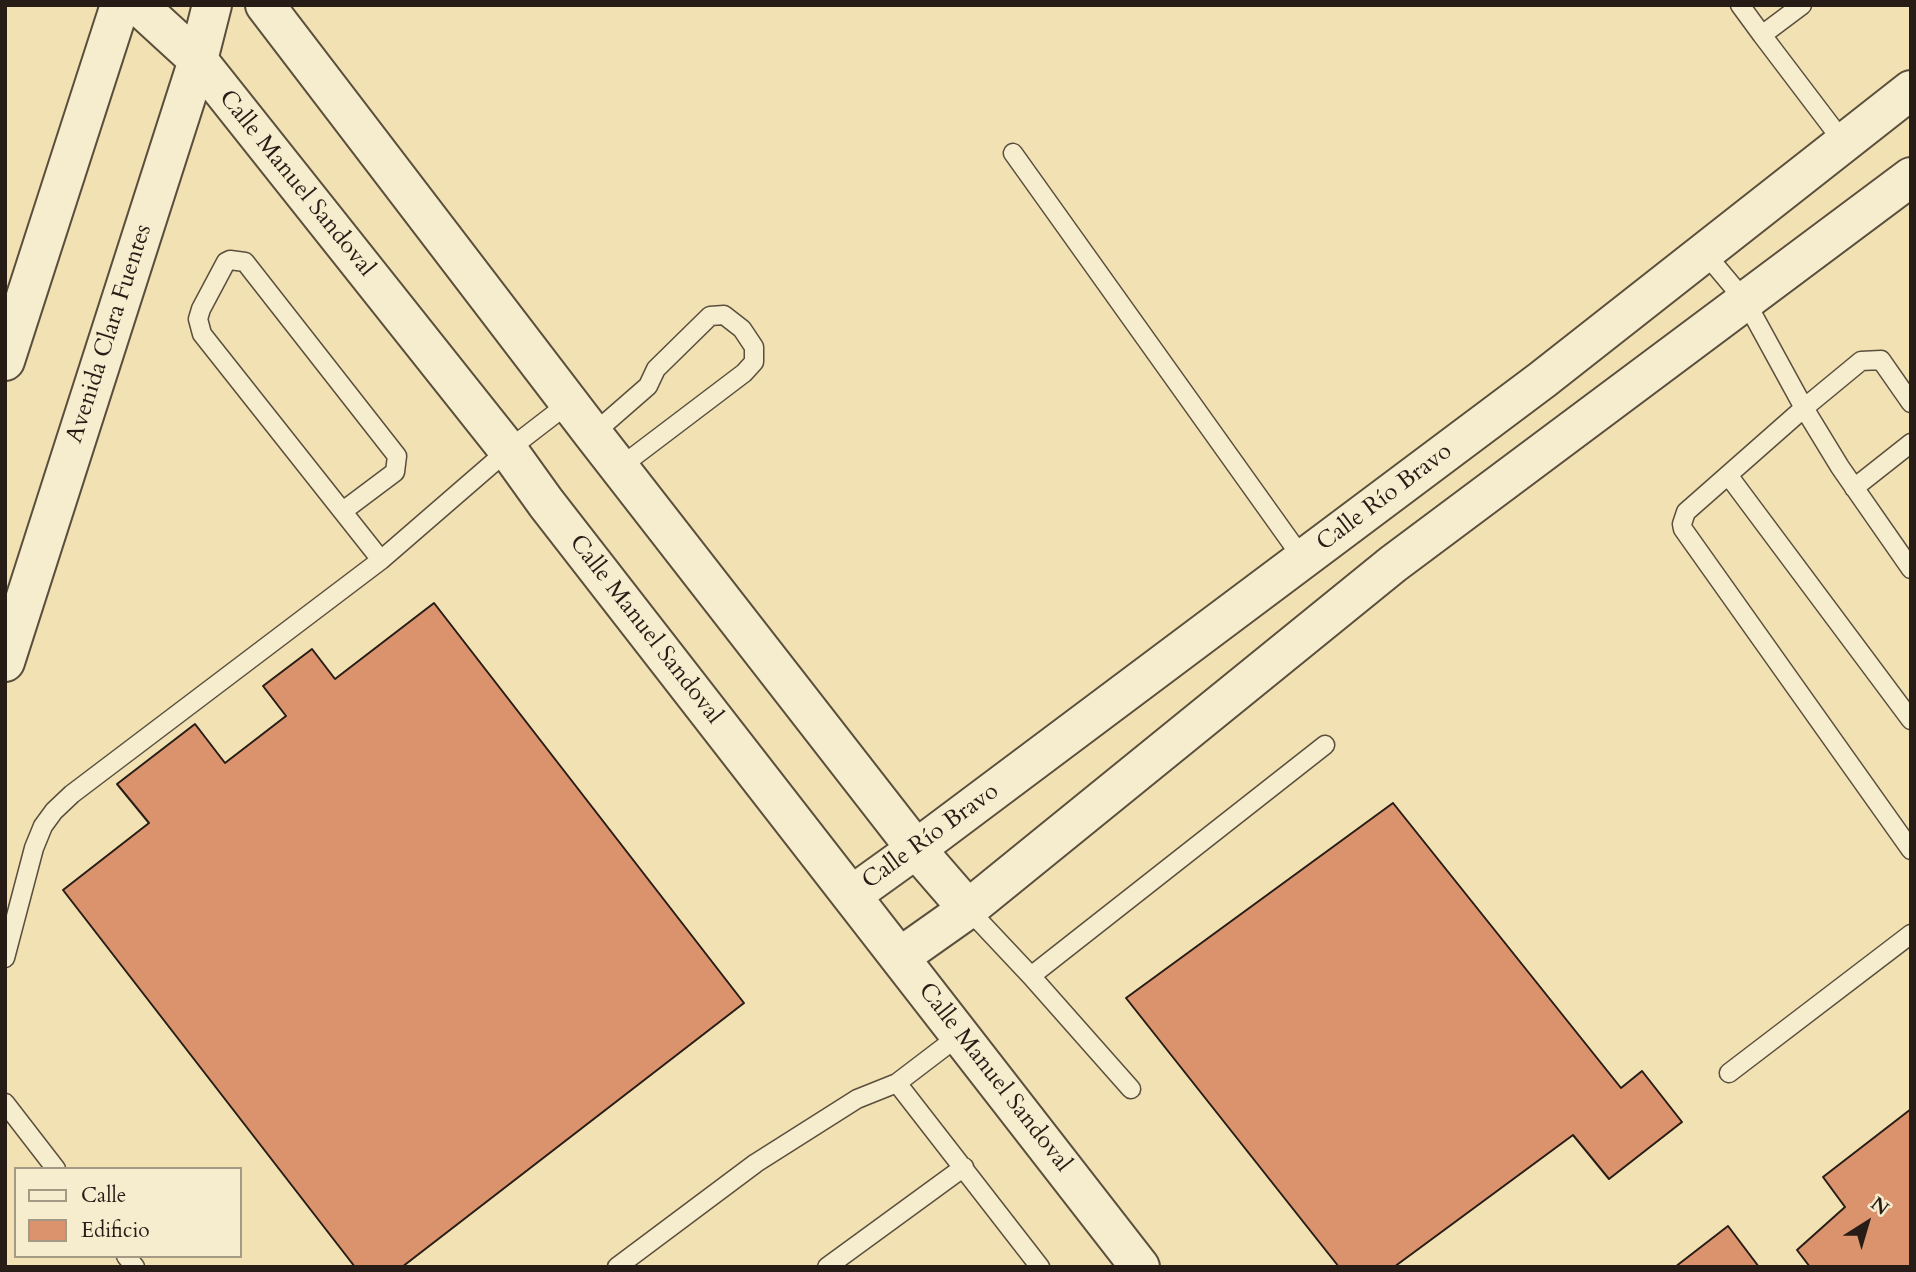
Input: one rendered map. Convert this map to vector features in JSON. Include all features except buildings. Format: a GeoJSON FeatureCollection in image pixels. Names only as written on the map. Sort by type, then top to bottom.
{"type":"FeatureCollection","features":[{"type":"Feature","properties":{"kind":"street"},"geometry":{"type":"LineString","coordinates":[[5,361],[120,5]]}},
{"type":"Feature","properties":{"kind":"street","name":"Calle Manuel Sandoval"},"geometry":{"type":"LineString","coordinates":[[138,5],[198,60],[508,450],[546,503],[1140,1267]]}},
{"type":"Feature","properties":{"kind":"street","name":"Avenida Clara Fuentes"},"geometry":{"type":"LineString","coordinates":[[5,662],[198,60],[212,5]]}},
{"type":"Feature","properties":{"kind":"street"},"geometry":{"type":"LineString","coordinates":[[265,5],[593,434],[916,849],[968,909]]}},
{"type":"Feature","properties":{"kind":"street","name":"Calle Río Bravo"},"geometry":{"type":"LineString","coordinates":[[852,895],[1542,380],[1911,90]]}},
{"type":"Feature","properties":{"kind":"street"},"geometry":{"type":"LineString","coordinates":[[900,957],[968,909],[1393,564],[1911,177]]}},
{"type":"Feature","properties":{"kind":"street"},"geometry":{"type":"LineString","coordinates":[[1542,380],[1576,426]]}},
{"type":"Feature","properties":{"kind":"lane"},"geometry":{"type":"LineString","coordinates":[[1740,5],[1844,143]]}},
{"type":"Feature","properties":{"kind":"lane"},"geometry":{"type":"LineString","coordinates":[[1762,35],[1802,5]]}},
{"type":"Feature","properties":{"kind":"lane"},"geometry":{"type":"LineString","coordinates":[[1013,153],[1303,559]]}},
{"type":"Feature","properties":{"kind":"lane"},"geometry":{"type":"LineString","coordinates":[[1704,253],[1746,302],[1804,408],[1854,488],[1911,569]]}},
{"type":"Feature","properties":{"kind":"lane"},"geometry":{"type":"LineString","coordinates":[[343,511],[395,472],[397,456],[245,262],[230,260],[226,262],[201,309],[198,319],[202,334],[381,560]]}},
{"type":"Feature","properties":{"kind":"lane"},"geometry":{"type":"LineString","coordinates":[[593,434],[648,386],[656,369],[710,316],[724,316],[742,329],[754,347],[754,362],[744,373],[620,467]]}},
{"type":"Feature","properties":{"kind":"lane"},"geometry":{"type":"LineString","coordinates":[[1911,402],[1881,360],[1861,361],[1686,512],[1683,518],[1683,529],[1911,850]]}},
{"type":"Feature","properties":{"kind":"lane"},"geometry":{"type":"LineString","coordinates":[[5,958],[34,848],[43,826],[54,811],[72,794],[381,560],[508,450],[569,403]]}},
{"type":"Feature","properties":{"kind":"lane"},"geometry":{"type":"LineString","coordinates":[[1854,488],[1911,443]]}},
{"type":"Feature","properties":{"kind":"lane"},"geometry":{"type":"LineString","coordinates":[[1728,475],[1911,720]]}},
{"type":"Feature","properties":{"kind":"lane"},"geometry":{"type":"LineString","coordinates":[[1031,976],[1325,745]]}},
{"type":"Feature","properties":{"kind":"lane"},"geometry":{"type":"LineString","coordinates":[[968,909],[1131,1089]]}},
{"type":"Feature","properties":{"kind":"lane"},"geometry":{"type":"LineString","coordinates":[[1729,1073],[1911,934]]}},
{"type":"Feature","properties":{"kind":"lane"},"geometry":{"type":"LineString","coordinates":[[617,1267],[756,1163],[857,1100],[897,1083],[960,1035]]}},
{"type":"Feature","properties":{"kind":"lane"},"geometry":{"type":"LineString","coordinates":[[897,1083],[1040,1267]]}},
{"type":"Feature","properties":{"kind":"lane"},"geometry":{"type":"LineString","coordinates":[[5,1103],[54,1167]]}},
{"type":"Feature","properties":{"kind":"lane"},"geometry":{"type":"LineString","coordinates":[[827,1267],[964,1167]]}}]}
